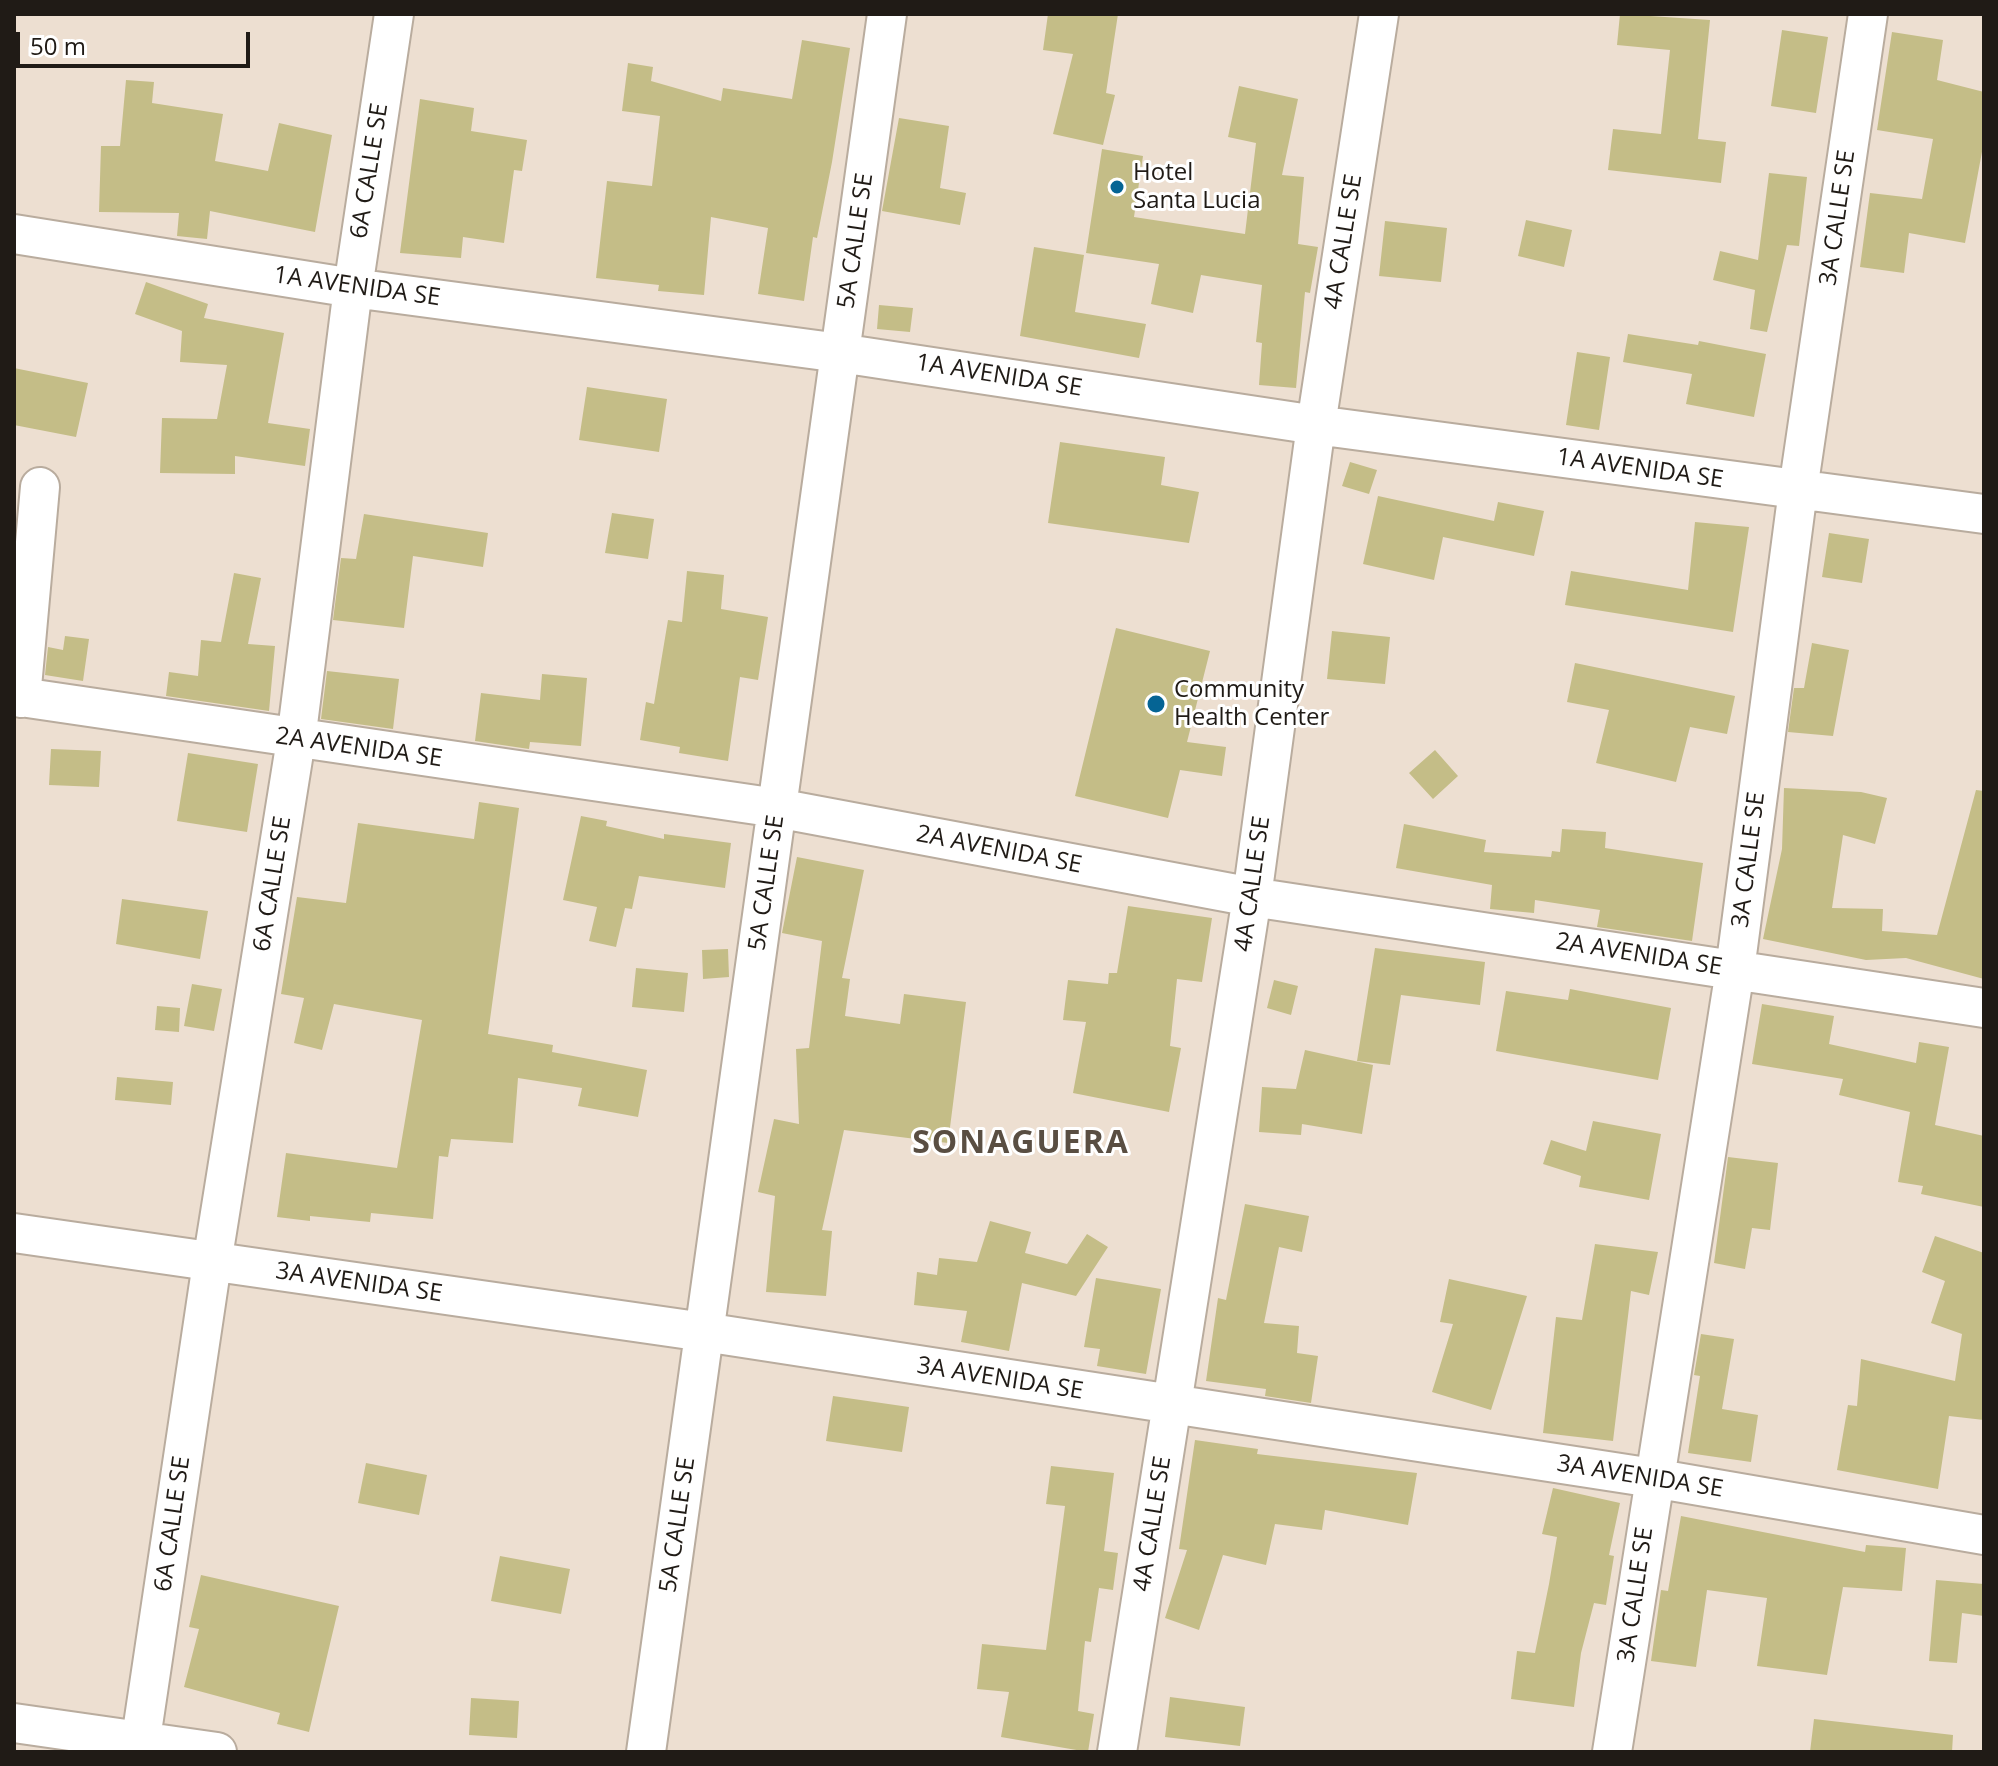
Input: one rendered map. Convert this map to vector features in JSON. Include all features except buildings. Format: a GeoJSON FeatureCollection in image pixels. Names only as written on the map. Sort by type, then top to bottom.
{"type":"FeatureCollection","features":[{"type":"Feature","properties":{"kind":"street","name":"6A CALLE SE"},"geometry":{"type":"LineString","coordinates":[[140,1747],[212,1263],[296,740],[353,288],[394,14]]}},
{"type":"Feature","properties":{"kind":"street","name":"5A CALLE SE"},"geometry":{"type":"LineString","coordinates":[[646,1752],[887,14]]}},
{"type":"Feature","properties":{"kind":"street","name":"4A CALLE SE"},"geometry":{"type":"LineString","coordinates":[[1117,1752],[1252,897],[1316,425],[1379,14]]}},
{"type":"Feature","properties":{"kind":"street","name":"3A CALLE SE"},"geometry":{"type":"LineString","coordinates":[[1612,1752],[1735,970],[1798,490],[1868,14]]}},
{"type":"Feature","properties":{"kind":"street","name":"1A AVENIDA SE"},"geometry":{"type":"LineString","coordinates":[[14,234],[353,288],[840,353],[1316,425],[1984,514]]}},
{"type":"Feature","properties":{"kind":"street"},"geometry":{"type":"LineString","coordinates":[[18,697],[40,487]]}},
{"type":"Feature","properties":{"kind":"street","name":"2A AVENIDA SE"},"geometry":{"type":"LineString","coordinates":[[18,697],[777,808],[1252,897],[1984,1008]]}},
{"type":"Feature","properties":{"kind":"street","name":"3A AVENIDA SE"},"geometry":{"type":"LineString","coordinates":[[14,1233],[704,1332],[1653,1478],[1984,1535]]}},
{"type":"Feature","properties":{"kind":"street"},"geometry":{"type":"LineString","coordinates":[[14,1723],[140,1747],[217,1752]]}},
{"type":"Feature","properties":{"kind":"place","name":"Hotel Santa Lucia"},"geometry":{"type":"Point","coordinates":[1117,187]}},
{"type":"Feature","properties":{"kind":"place","name":"Community Health Center"},"geometry":{"type":"Point","coordinates":[1156,704]}},
{"type":"Feature","properties":{"kind":"district","name":"SONAGUERA"},"geometry":{"type":"Point","coordinates":[1021,1144]}}]}
